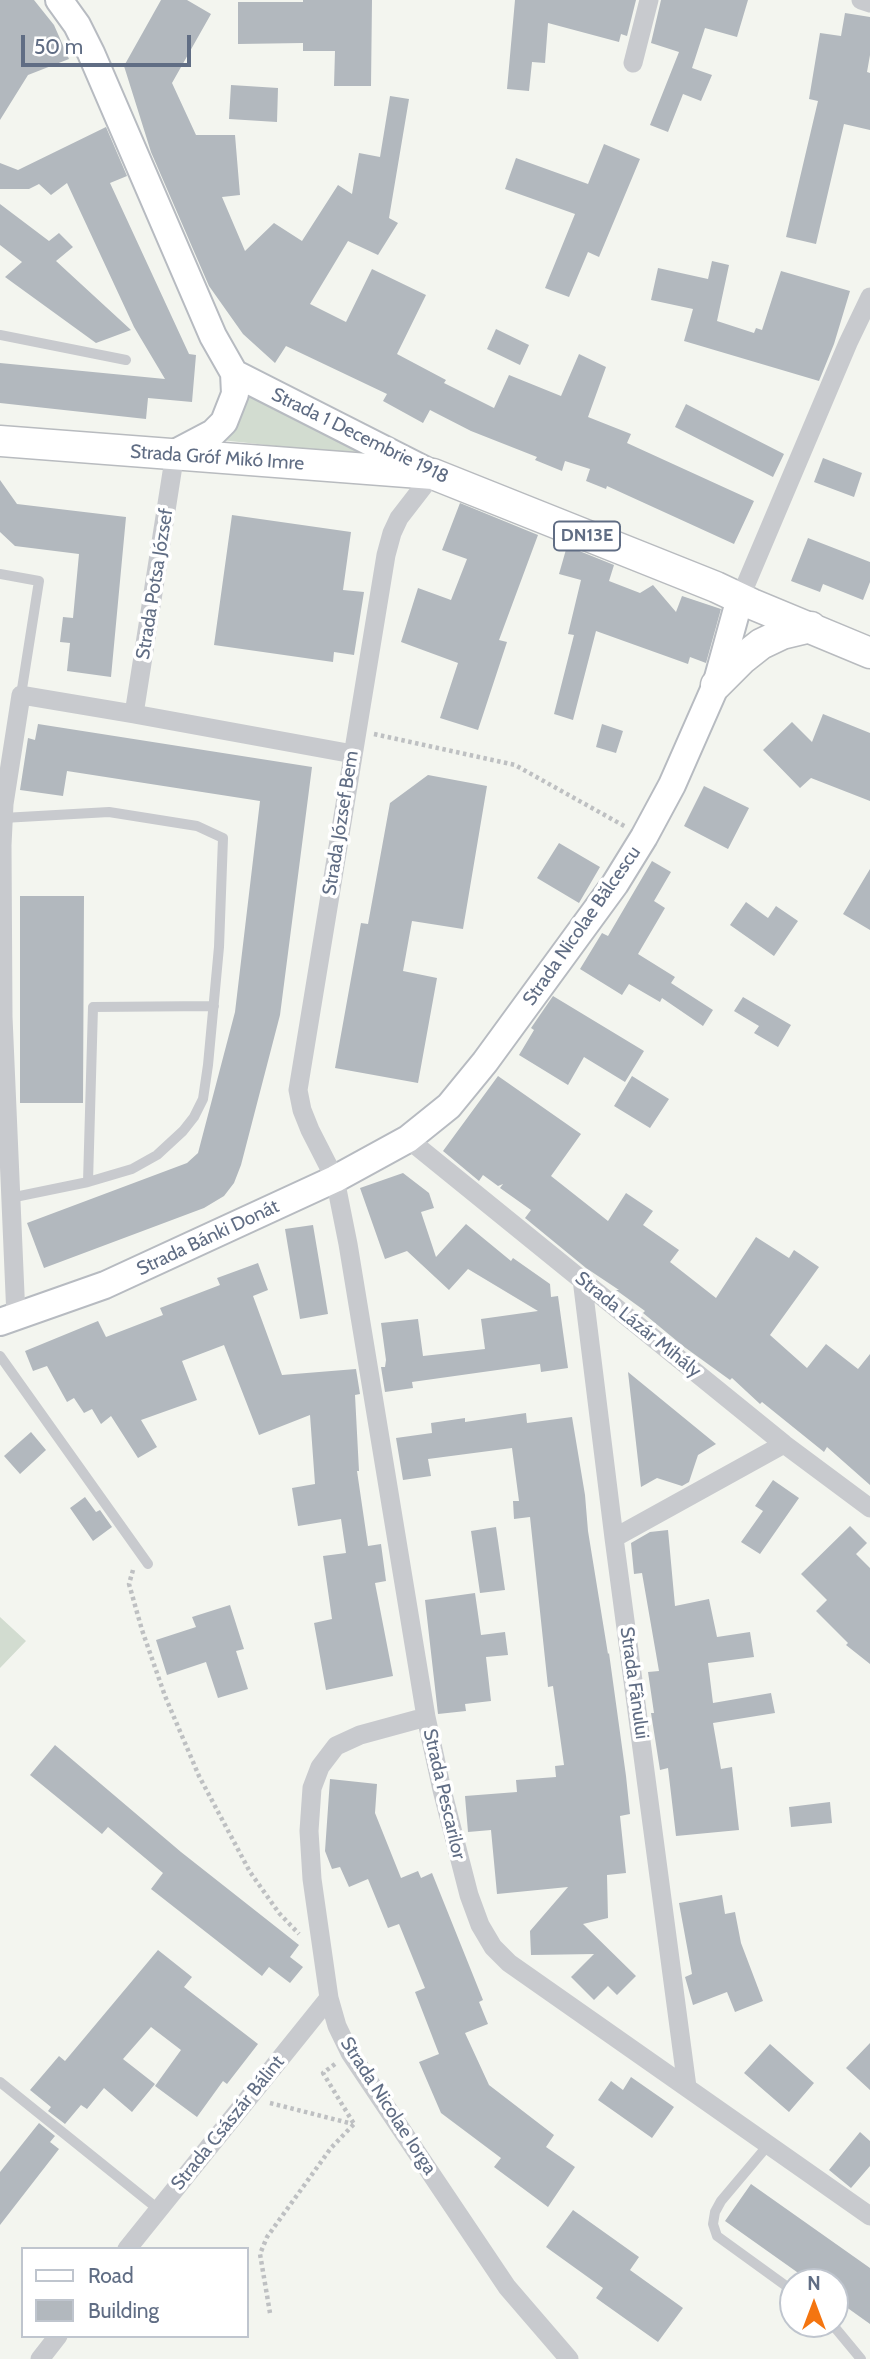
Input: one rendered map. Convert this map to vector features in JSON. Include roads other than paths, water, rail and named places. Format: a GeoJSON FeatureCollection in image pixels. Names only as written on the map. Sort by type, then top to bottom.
{"type":"FeatureCollection","features":[{"type":"Feature","properties":{"kind":"main road","name":"Strada Gróf Mikó Imre"},"geometry":{"type":"LineString","coordinates":[[0,441],[433,474]]}},
{"type":"Feature","properties":{"kind":"main road","name":"Strada 1 Decembrie 1918"},"geometry":{"type":"LineString","coordinates":[[433,474],[870,653]]}},
{"type":"Feature","properties":{"kind":"main road"},"geometry":{"type":"LineString","coordinates":[[716,685],[741,659],[761,644],[782,634],[811,627]]}},
{"type":"Feature","properties":{"kind":"street"},"geometry":{"type":"LineString","coordinates":[[58,0],[77,25],[91,53],[213,336],[234,373],[235,394],[225,422],[213,433],[175,453]]}},
{"type":"Feature","properties":{"kind":"street"},"geometry":{"type":"LineString","coordinates":[[633,63],[649,0]]}},
{"type":"Feature","properties":{"kind":"street"},"geometry":{"type":"LineString","coordinates":[[861,0],[870,4]]}},
{"type":"Feature","properties":{"kind":"street"},"geometry":{"type":"LineString","coordinates":[[740,598],[870,297]]}},
{"type":"Feature","properties":{"kind":"street","name":"Strada 1 Decembrie 1918"},"geometry":{"type":"LineString","coordinates":[[234,373],[433,474]]}},
{"type":"Feature","properties":{"kind":"street","name":"Strada Potsa József"},"geometry":{"type":"LineString","coordinates":[[134,714],[175,453]]}},
{"type":"Feature","properties":{"kind":"street","name":"Strada József Bem"},"geometry":{"type":"LineString","coordinates":[[335,1179],[310,1130],[298,1090],[356,730],[392,533],[399,517],[433,474]]}},
{"type":"Feature","properties":{"kind":"street","name":"Strada Nicolae Bălcescu"},"geometry":{"type":"LineString","coordinates":[[408,1139],[449,1106],[485,1062],[615,884],[644,837],[672,785],[716,685],[740,598]]}},
{"type":"Feature","properties":{"kind":"street"},"geometry":{"type":"LineString","coordinates":[[8,1319],[10,1198],[1,1017],[1,888],[3,818],[21,695],[353,754]]}},
{"type":"Feature","properties":{"kind":"street","name":"Strada Bánki Donát"},"geometry":{"type":"LineString","coordinates":[[8,1319],[105,1286],[335,1179],[408,1139]]}},
{"type":"Feature","properties":{"kind":"street","name":"Strada Lázár Mihály"},"geometry":{"type":"LineString","coordinates":[[408,1139],[784,1444],[870,1508]]}},
{"type":"Feature","properties":{"kind":"street","name":"Strada Pescarilor"},"geometry":{"type":"LineString","coordinates":[[335,1179],[426,1717],[469,1895],[480,1925],[493,1947],[509,1963],[870,2216]]}},
{"type":"Feature","properties":{"kind":"street","name":"Strada Fânului"},"geometry":{"type":"LineString","coordinates":[[583,1279],[614,1538],[687,2087]]}},
{"type":"Feature","properties":{"kind":"street"},"geometry":{"type":"LineString","coordinates":[[614,1538],[784,1444]]}},
{"type":"Feature","properties":{"kind":"street","name":"Strada Nicolae Iorga"},"geometry":{"type":"LineString","coordinates":[[426,1717],[360,1735],[336,1746],[320,1767],[312,1788],[309,1831],[312,1879],[329,1998],[350,2053],[507,2287],[569,2359]]}},
{"type":"Feature","properties":{"kind":"street","name":"Strada Császár Bálint"},"geometry":{"type":"LineString","coordinates":[[129,2247],[329,1998]]}},
{"type":"Feature","properties":{"kind":"street"},"geometry":{"type":"LineString","coordinates":[[40,2359],[56,2338]]}},
{"type":"Feature","properties":{"kind":"lane"},"geometry":{"type":"LineString","coordinates":[[0,335],[126,360]]}},
{"type":"Feature","properties":{"kind":"lane"},"geometry":{"type":"LineString","coordinates":[[0,574],[39,581],[21,695]]}},
{"type":"Feature","properties":{"kind":"lane"},"geometry":{"type":"LineString","coordinates":[[3,818],[109,812],[197,826],[223,838],[214,1006],[203,1099],[194,1117],[157,1155],[132,1169],[88,1182],[10,1198]]}},
{"type":"Feature","properties":{"kind":"lane"},"geometry":{"type":"LineString","coordinates":[[88,1182],[93,1007],[214,1006]]}},
{"type":"Feature","properties":{"kind":"lane"},"geometry":{"type":"LineString","coordinates":[[0,1356],[148,1564]]}},
{"type":"Feature","properties":{"kind":"lane"},"geometry":{"type":"LineString","coordinates":[[0,2082],[159,2209]]}},
{"type":"Feature","properties":{"kind":"lane"},"geometry":{"type":"LineString","coordinates":[[769,2144],[721,2200],[713,2224],[717,2236],[779,2281]]}},
{"type":"Feature","properties":{"kind":"lane"},"geometry":{"type":"LineString","coordinates":[[844,2338],[861,2359]]}}]}
